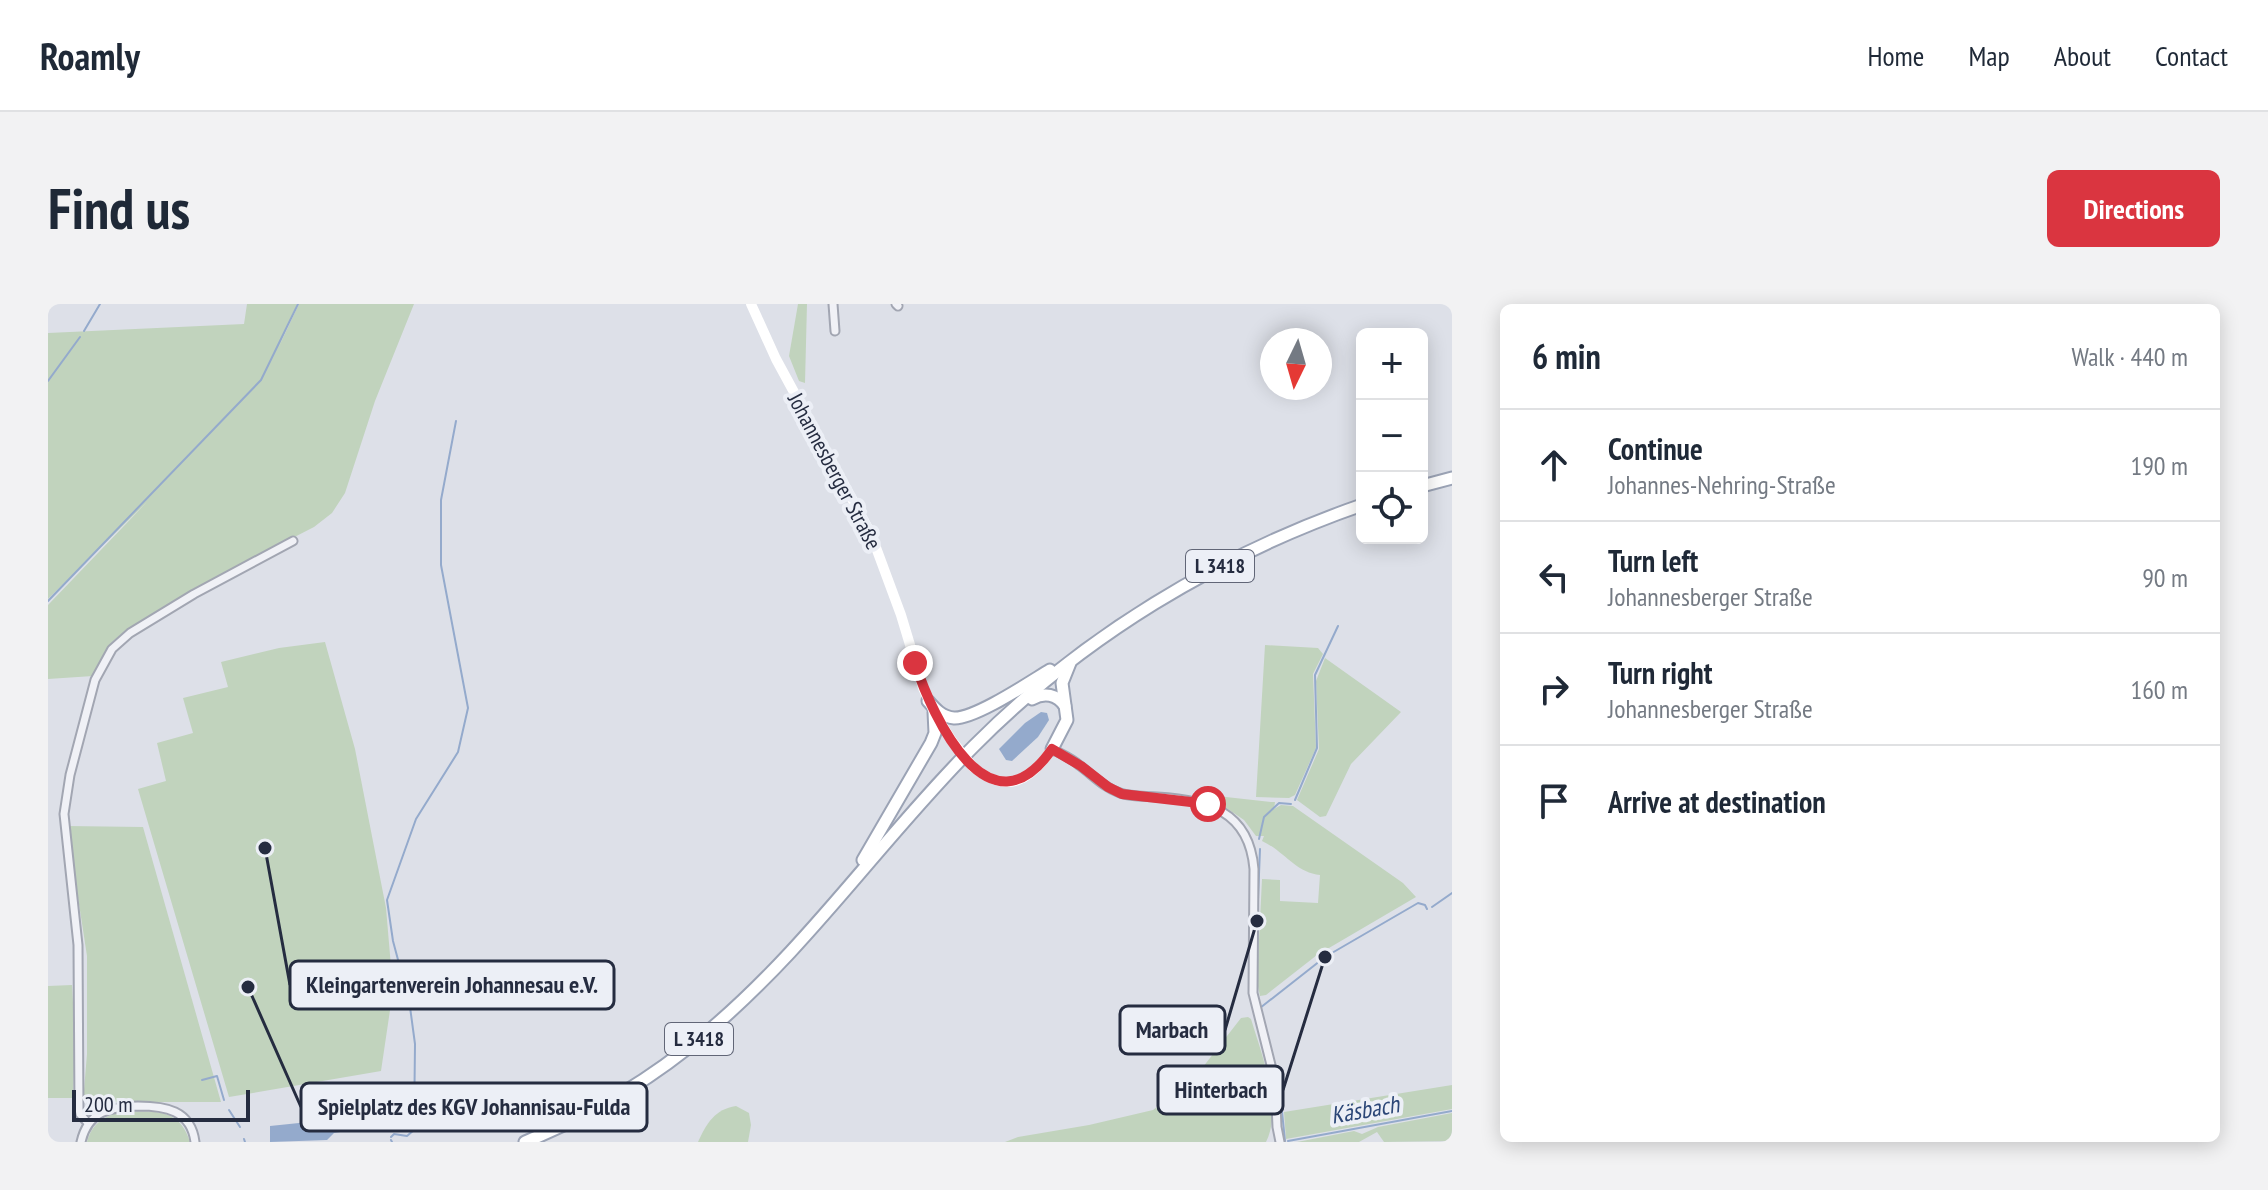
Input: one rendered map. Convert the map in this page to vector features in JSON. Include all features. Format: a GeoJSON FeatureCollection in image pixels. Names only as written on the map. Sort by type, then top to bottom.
{"type":"FeatureCollection","features":[{"type":"Feature","properties":{"kind":"main road"},"geometry":{"type":"LineString","coordinates":[[1428,484],[1452,478]]}},
{"type":"Feature","properties":{"kind":"main road","name":"L 3418"},"geometry":{"type":"LineString","coordinates":[[525,1142],[602,1105],[692,1045],[773,970],[953,767],[1015,707],[1071,661],[1172,593],[1233,559],[1356,507]]}},
{"type":"Feature","properties":{"kind":"main road"},"geometry":{"type":"LineString","coordinates":[[931,706],[946,716],[962,717],[1002,698],[1089,648]]}},
{"type":"Feature","properties":{"kind":"main road"},"geometry":{"type":"LineString","coordinates":[[1052,749],[1064,729],[1067,710],[1062,683],[1071,661]]}},
{"type":"Feature","properties":{"kind":"main road"},"geometry":{"type":"LineString","coordinates":[[1015,707],[1046,694],[1060,699],[1067,710]]}},
{"type":"Feature","properties":{"kind":"main road"},"geometry":{"type":"LineString","coordinates":[[840,894],[931,743],[935,733],[931,706]]}},
{"type":"Feature","properties":{"kind":"street","name":"Johannesberger Straße"},"geometry":{"type":"LineString","coordinates":[[751,304],[782,369],[871,534],[931,706],[952,741],[973,767],[993,780],[1013,782],[1036,770],[1052,749]]}},
{"type":"Feature","properties":{"kind":"street"},"geometry":{"type":"LineString","coordinates":[[833,304],[835,331]]}},
{"type":"Feature","properties":{"kind":"street"},"geometry":{"type":"LineString","coordinates":[[88,1123],[79,1109],[78,945],[64,814],[70,775],[95,680],[112,649],[130,633],[194,594],[293,541]]}},
{"type":"Feature","properties":{"kind":"street"},"geometry":{"type":"LineString","coordinates":[[1052,749],[1122,794],[1199,801],[1216,807],[1236,822],[1245,835],[1252,852],[1254,869],[1253,993],[1275,1081],[1280,1142]]}},
{"type":"Feature","properties":{"kind":"street"},"geometry":{"type":"LineString","coordinates":[[81,1142],[88,1123],[96,1114],[111,1107],[174,1110],[185,1118],[195,1142]]}},
{"type":"Feature","properties":{"kind":"green space"},"geometry":{"type":"Polygon","coordinates":[[[247,304],[297,304],[279,346],[299,304],[414,304],[375,401],[345,493],[332,513],[314,527],[191,590],[120,635],[111,643],[93,676],[48,679],[48,605],[147,502],[48,599],[48,333],[244,324],[247,304]]]}},
{"type":"Feature","properties":{"kind":"green space"},"geometry":{"type":"Polygon","coordinates":[[[798,304],[807,304],[805,383],[799,381],[789,356],[798,304]]]}},
{"type":"Feature","properties":{"kind":"green space"},"geometry":{"type":"Polygon","coordinates":[[[325,642],[355,749],[386,908],[393,990],[381,1071],[229,1097],[138,789],[166,781],[157,743],[193,733],[183,698],[228,687],[221,662],[279,648],[325,642]]]}},
{"type":"Feature","properties":{"kind":"green space"},"geometry":{"type":"Polygon","coordinates":[[[1265,645],[1318,648],[1323,654],[1313,674],[1316,748],[1295,795],[1289,798],[1256,797],[1265,645]]]}},
{"type":"Feature","properties":{"kind":"green space"},"geometry":{"type":"Polygon","coordinates":[[[1325,658],[1401,712],[1351,764],[1326,816],[1320,817],[1297,800],[1319,749],[1316,681],[1325,658]]]}},
{"type":"Feature","properties":{"kind":"green space"},"geometry":{"type":"Polygon","coordinates":[[[1217,796],[1275,802],[1274,809],[1281,805],[1293,806],[1403,883],[1416,897],[1317,955],[1266,995],[1260,996],[1257,982],[1262,879],[1280,880],[1280,901],[1318,903],[1320,875],[1297,866],[1262,841],[1264,836],[1256,836],[1244,820],[1216,801],[1217,796]]]}},
{"type":"Feature","properties":{"kind":"green space"},"geometry":{"type":"Polygon","coordinates":[[[67,826],[143,827],[221,1102],[83,1102],[87,1054],[87,956],[67,826]]]}},
{"type":"Feature","properties":{"kind":"green space"},"geometry":{"type":"Polygon","coordinates":[[[72,985],[75,1036],[73,1098],[48,1098],[48,986],[72,985]]]}},
{"type":"Feature","properties":{"kind":"green space"},"geometry":{"type":"Polygon","coordinates":[[[1248,1017],[1269,1080],[1272,1114],[1266,1142],[1005,1142],[1153,1110],[1203,1067],[1241,1018],[1248,1017]]]}},
{"type":"Feature","properties":{"kind":"green space"},"geometry":{"type":"Polygon","coordinates":[[[1452,1085],[1452,1109],[1286,1139],[1284,1112],[1452,1085]]]}},
{"type":"Feature","properties":{"kind":"green space"},"geometry":{"type":"Polygon","coordinates":[[[736,1106],[749,1113],[751,1125],[748,1142],[698,1142],[712,1118],[722,1110],[736,1106]]]}},
{"type":"Feature","properties":{"kind":"green space"},"geometry":{"type":"Polygon","coordinates":[[[118,1112],[152,1112],[171,1116],[185,1130],[190,1142],[87,1142],[98,1122],[118,1112]]]}},
{"type":"Feature","properties":{"kind":"green space"},"geometry":{"type":"Polygon","coordinates":[[[1452,1113],[1452,1141],[1384,1142],[1377,1132],[1359,1142],[1297,1142],[1354,1131],[1362,1134],[1378,1127],[1452,1113]]]}},
{"type":"Feature","properties":{"kind":"water"},"geometry":{"type":"Polygon","coordinates":[[[1041,712],[1047,713],[1049,720],[1038,737],[1012,761],[1006,760],[999,749],[1041,712]]]}},
{"type":"Feature","properties":{"kind":"water"},"geometry":{"type":"Polygon","coordinates":[[[328,1120],[332,1123],[358,1120],[359,1129],[334,1133],[327,1140],[270,1142],[270,1126],[328,1120]]]}},
{"type":"Feature","properties":{"kind":"waterway"},"geometry":{"type":"LineString","coordinates":[[84,331],[100,304]]}},
{"type":"Feature","properties":{"kind":"waterway"},"geometry":{"type":"LineString","coordinates":[[48,601],[261,380],[298,304]]}},
{"type":"Feature","properties":{"kind":"waterway"},"geometry":{"type":"LineString","coordinates":[[48,381],[80,337]]}},
{"type":"Feature","properties":{"kind":"waterway"},"geometry":{"type":"LineString","coordinates":[[409,1001],[393,941],[387,900],[416,819],[458,752],[468,708],[441,565],[441,500],[456,421]]}},
{"type":"Feature","properties":{"kind":"waterway"},"geometry":{"type":"LineString","coordinates":[[1295,800],[1317,748],[1315,675],[1338,626]]}},
{"type":"Feature","properties":{"kind":"waterway"},"geometry":{"type":"LineString","coordinates":[[1259,839],[1264,817],[1279,803],[1291,804]]}},
{"type":"Feature","properties":{"kind":"waterway"},"geometry":{"type":"LineString","coordinates":[[1257,924],[1260,849]]}},
{"type":"Feature","properties":{"kind":"waterway"},"geometry":{"type":"LineString","coordinates":[[1432,907],[1452,893]]}},
{"type":"Feature","properties":{"kind":"waterway"},"geometry":{"type":"LineString","coordinates":[[1260,1008],[1325,957],[1418,903],[1427,909]]}},
{"type":"Feature","properties":{"kind":"waterway"},"geometry":{"type":"LineString","coordinates":[[391,1137],[394,1134],[407,1136],[414,1130],[415,1044],[410,1007]]}},
{"type":"Feature","properties":{"kind":"waterway"},"geometry":{"type":"LineString","coordinates":[[1267,1037],[1279,1082],[1285,1141]]}},
{"type":"Feature","properties":{"kind":"waterway"},"geometry":{"type":"LineString","coordinates":[[202,1080],[217,1076],[224,1100]]}},
{"type":"Feature","properties":{"kind":"waterway"},"geometry":{"type":"LineString","coordinates":[[229,1110],[240,1127]]}},
{"type":"Feature","properties":{"kind":"waterway","name":"Käsbach"},"geometry":{"type":"LineString","coordinates":[[1288,1141],[1452,1111]]}},
{"type":"Feature","properties":{"kind":"place","name":"Kleingartenverein Johannesau e.V."},"geometry":{"type":"Point","coordinates":[265,848]}},
{"type":"Feature","properties":{"kind":"place","name":"Marbach"},"geometry":{"type":"Point","coordinates":[1257,921]}},
{"type":"Feature","properties":{"kind":"place","name":"Hinterbach"},"geometry":{"type":"Point","coordinates":[1325,957]}},
{"type":"Feature","properties":{"kind":"place","name":"Spielplatz des KGV Johannisau-Fulda"},"geometry":{"type":"Point","coordinates":[248,987]}},
{"type":"Feature","properties":{"kind":"route"},"geometry":{"type":"LineString","coordinates":[[915,663],[928,701],[946,733],[973,767],[988,778],[1013,782],[1024,778],[1036,770],[1052,749],[1122,794],[1208,804]]}}]}
